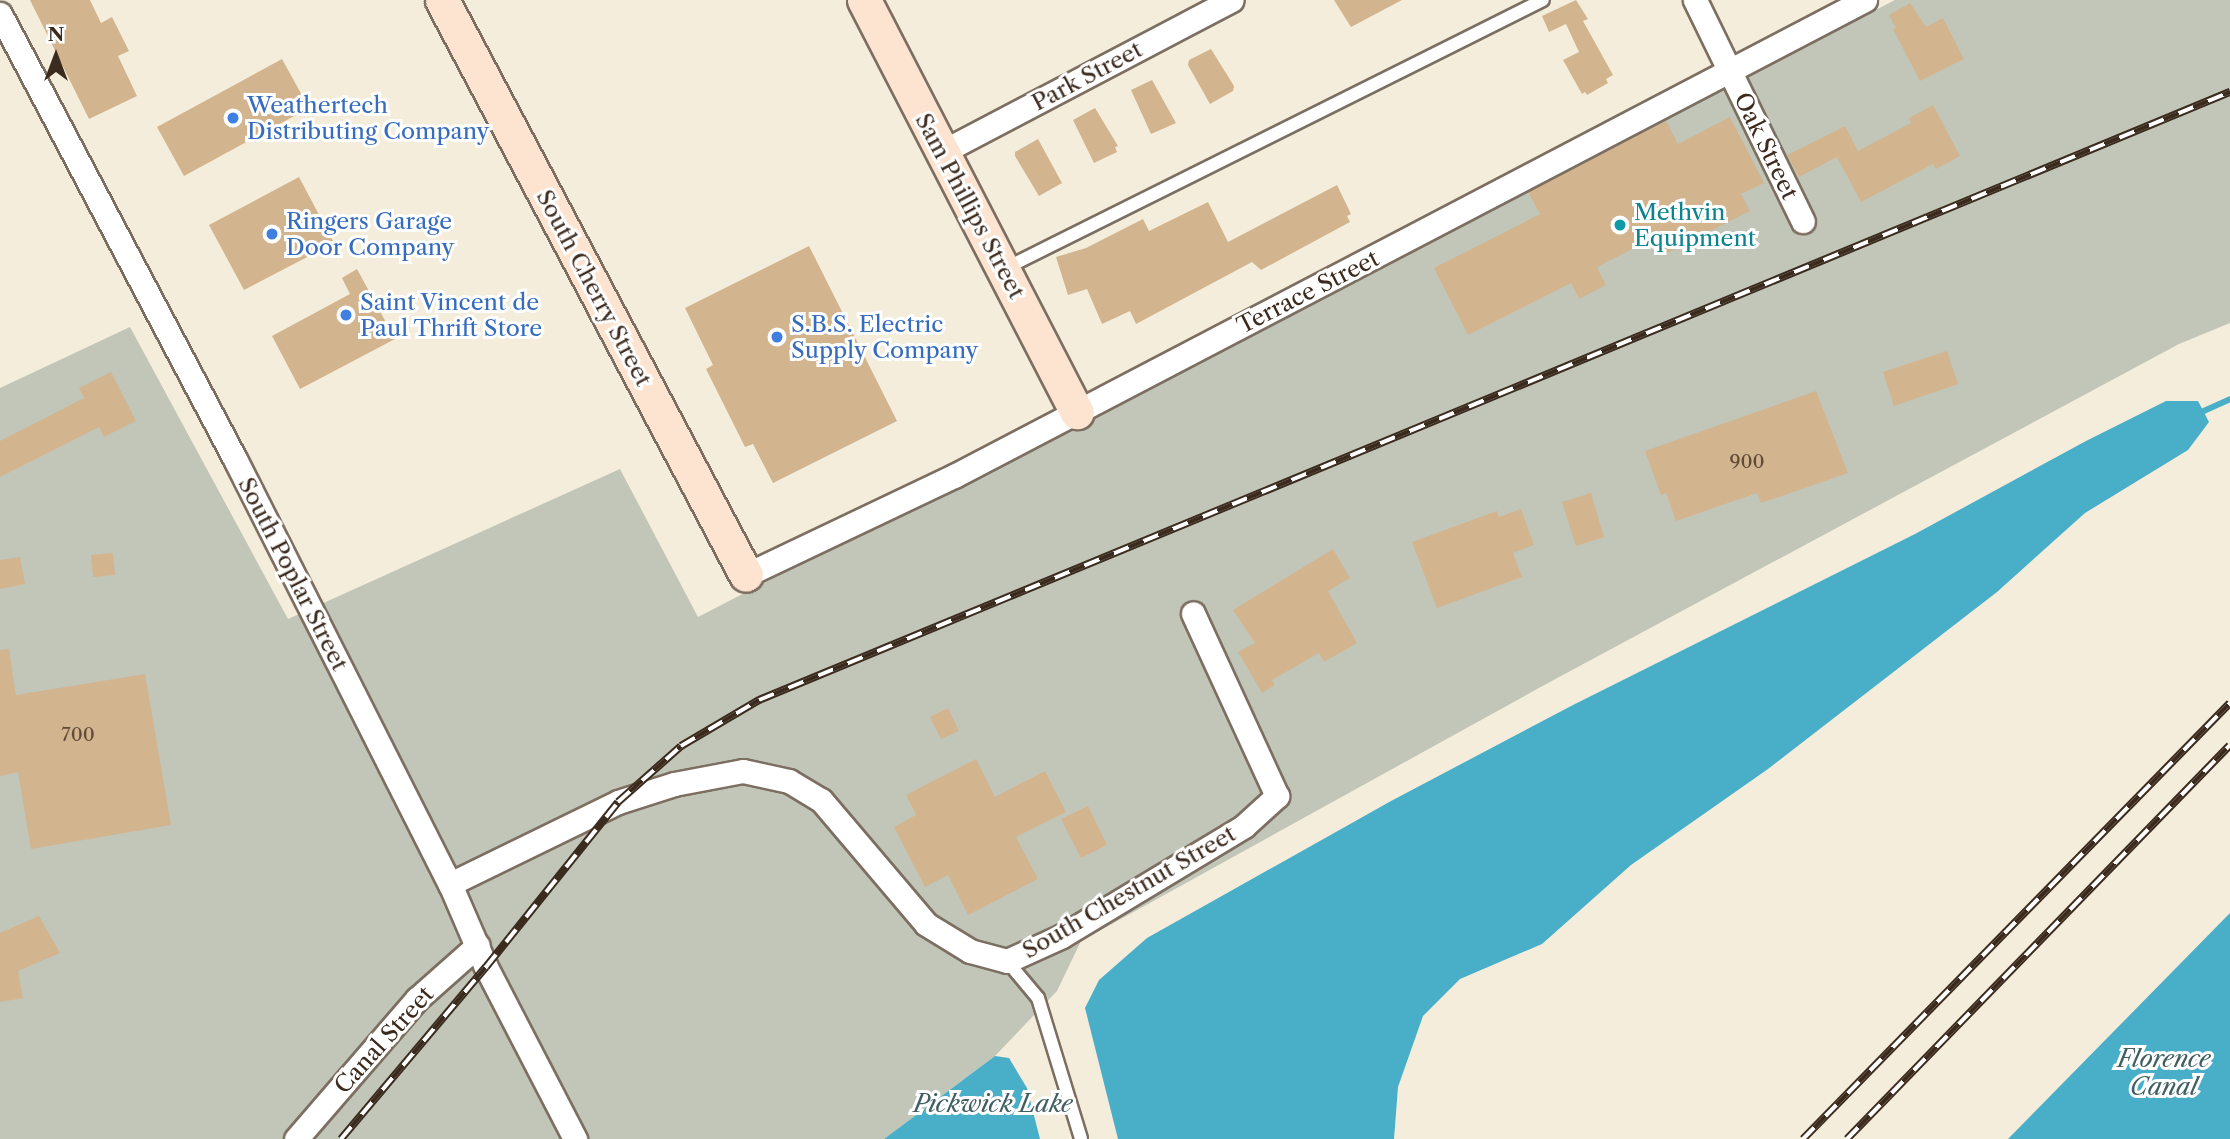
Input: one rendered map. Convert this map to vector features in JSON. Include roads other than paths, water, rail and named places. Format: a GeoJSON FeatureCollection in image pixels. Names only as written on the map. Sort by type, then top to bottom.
{"type":"FeatureCollection","features":[{"type":"Feature","properties":{"kind":"street","name":"South Cherry Street"},"geometry":{"type":"LineString","coordinates":[[442,0],[746,575]]}},
{"type":"Feature","properties":{"kind":"street","name":"Sam Phillips Street"},"geometry":{"type":"LineString","coordinates":[[864,0],[1077,412]]}},
{"type":"Feature","properties":{"kind":"street","name":"Park Street"},"geometry":{"type":"LineString","coordinates":[[942,152],[1231,0]]}},
{"type":"Feature","properties":{"kind":"street","name":"Oak Street"},"geometry":{"type":"LineString","coordinates":[[1695,0],[1802,221]]}},
{"type":"Feature","properties":{"kind":"street","name":"Terrace Street"},"geometry":{"type":"LineString","coordinates":[[746,575],[954,476],[1865,0]]}},
{"type":"Feature","properties":{"kind":"street","name":"South Poplar Street"},"geometry":{"type":"LineString","coordinates":[[0,14],[236,461],[450,884],[486,967],[575,1139]]}},
{"type":"Feature","properties":{"kind":"street","name":"South Chestnut Street"},"geometry":{"type":"LineString","coordinates":[[450,884],[618,802],[674,784],[743,772],[789,781],[821,800],[926,923],[970,951],[1007,961],[1062,936],[1244,826],[1277,796],[1193,613]]}},
{"type":"Feature","properties":{"kind":"street","name":"Canal Street"},"geometry":{"type":"LineString","coordinates":[[296,1139],[418,999],[478,945]]}},
{"type":"Feature","properties":{"kind":"lane"},"geometry":{"type":"LineString","coordinates":[[1003,269],[1543,0]]}},
{"type":"Feature","properties":{"kind":"lane"},"geometry":{"type":"LineString","coordinates":[[1007,961],[1038,998],[1081,1139]]}},
{"type":"Feature","properties":{"kind":"water"},"geometry":{"type":"Polygon","coordinates":[[[2166,401],[2198,401],[2209,422],[2188,450],[2085,513],[1997,592],[1768,769],[1631,865],[1542,944],[1460,979],[1423,1016],[1398,1087],[1394,1139],[1118,1139],[1085,1008],[1099,980],[1147,938],[1391,801],[1573,705],[1915,534],[2086,441],[2166,401]]]}},
{"type":"Feature","properties":{"kind":"water","name":"Florence Canal"},"geometry":{"type":"Polygon","coordinates":[[[2230,913],[2230,1139],[2008,1139],[2230,913]]]}},
{"type":"Feature","properties":{"kind":"water","name":"Pickwick Lake"},"geometry":{"type":"Polygon","coordinates":[[[995,1056],[1009,1058],[1027,1088],[1040,1139],[884,1139],[995,1056]]]}},
{"type":"Feature","properties":{"kind":"waterway"},"geometry":{"type":"LineString","coordinates":[[2197,414],[2230,399]]}},
{"type":"Feature","properties":{"kind":"railway"},"geometry":{"type":"LineString","coordinates":[[341,1139],[486,967],[618,802],[681,746],[759,700],[2230,92]]}},
{"type":"Feature","properties":{"kind":"railway"},"geometry":{"type":"LineString","coordinates":[[1803,1139],[2230,703]]}},
{"type":"Feature","properties":{"kind":"railway"},"geometry":{"type":"LineString","coordinates":[[1847,1139],[2230,745]]}},
{"type":"Feature","properties":{"kind":"place","name":"Weathertech Distributing Company"},"geometry":{"type":"Point","coordinates":[233,118]}},
{"type":"Feature","properties":{"kind":"place","name":"Methvin Equipment"},"geometry":{"type":"Point","coordinates":[1620,225]}},
{"type":"Feature","properties":{"kind":"place","name":"Ringers Garage Door Company"},"geometry":{"type":"Point","coordinates":[272,234]}},
{"type":"Feature","properties":{"kind":"place","name":"Saint Vincent de Paul Thrift Store"},"geometry":{"type":"Point","coordinates":[346,315]}},
{"type":"Feature","properties":{"kind":"place","name":"S.B.S. Electric Supply Company"},"geometry":{"type":"Point","coordinates":[777,337]}}]}
